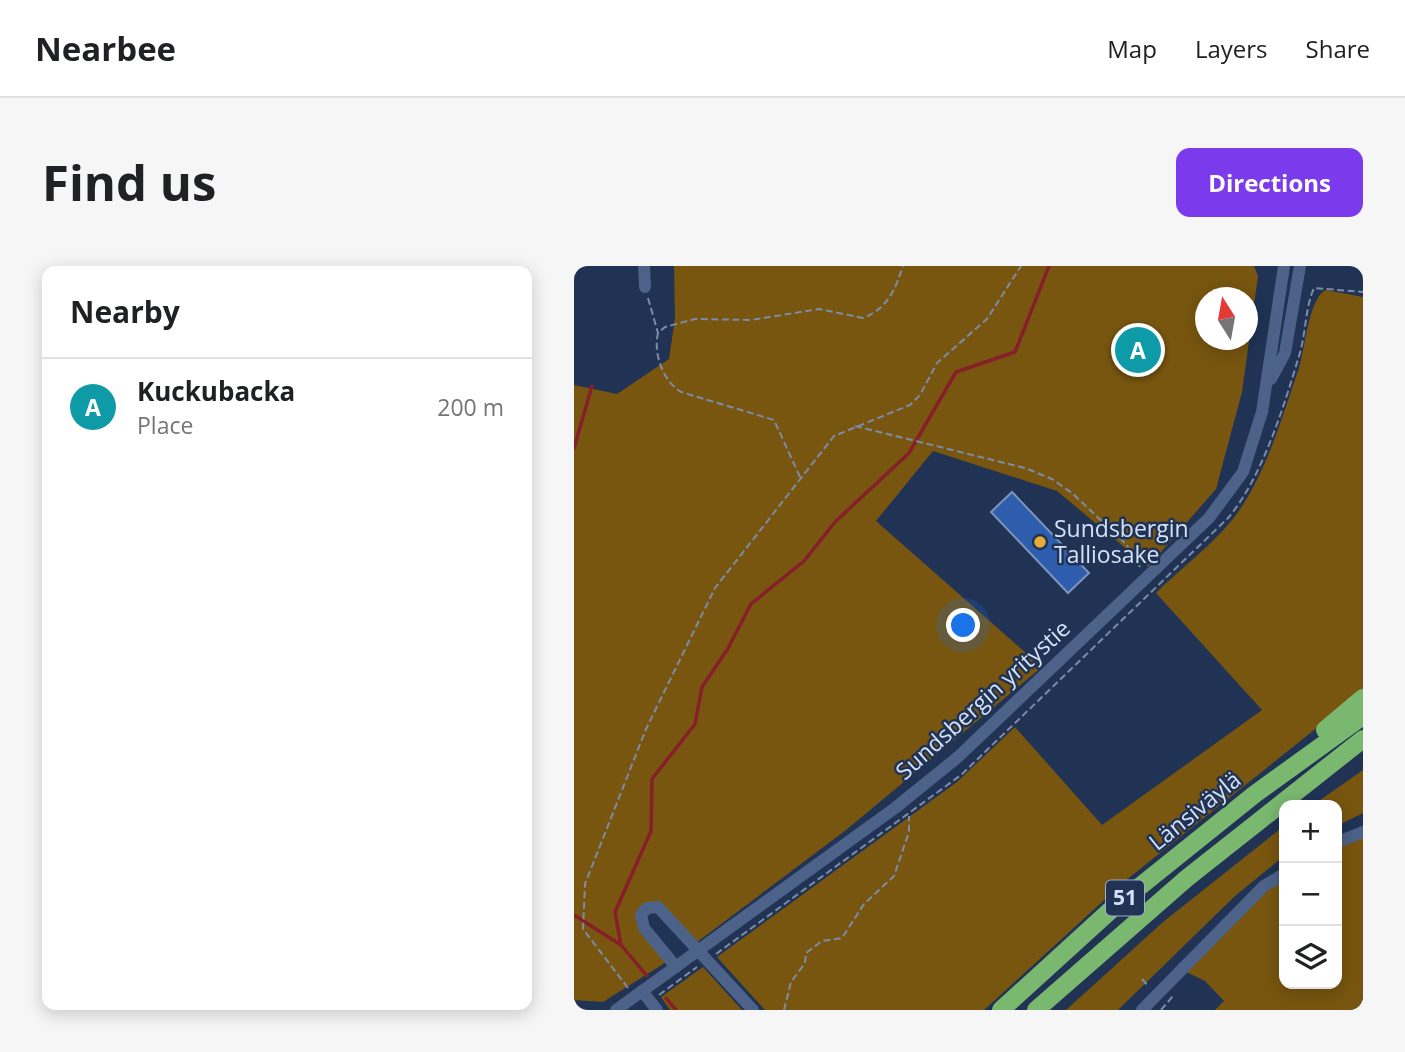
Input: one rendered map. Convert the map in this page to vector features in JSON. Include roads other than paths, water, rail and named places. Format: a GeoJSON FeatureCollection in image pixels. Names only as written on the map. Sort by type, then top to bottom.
{"type":"FeatureCollection","features":[{"type":"Feature","properties":{"kind":"highway"},"geometry":{"type":"LineString","coordinates":[[1255,794],[1363,698]]}},
{"type":"Feature","properties":{"kind":"highway","name":"Länsiväylä"},"geometry":{"type":"LineString","coordinates":[[1002,1010],[1113,908],[1255,794],[1363,716]]}},
{"type":"Feature","properties":{"kind":"highway","name":"Länsiväylä"},"geometry":{"type":"LineString","coordinates":[[1036,1010],[1125,930],[1263,816],[1363,739]]}},
{"type":"Feature","properties":{"kind":"highway"},"geometry":{"type":"LineString","coordinates":[[1263,816],[1363,753]]}},
{"type":"Feature","properties":{"kind":"street"},"geometry":{"type":"LineString","coordinates":[[644,266],[645,287]]}},
{"type":"Feature","properties":{"kind":"street","name":"Sundsbergin yritystie"},"geometry":{"type":"LineString","coordinates":[[616,1010],[918,790],[999,719],[1221,505],[1242,472],[1269,382],[1284,266]]}},
{"type":"Feature","properties":{"kind":"street","name":"Sundsbergin yritystie"},"geometry":{"type":"LineString","coordinates":[[1269,382],[1285,353],[1300,266]]}},
{"type":"Feature","properties":{"kind":"street"},"geometry":{"type":"LineString","coordinates":[[918,790],[927,801]]}},
{"type":"Feature","properties":{"kind":"street"},"geometry":{"type":"LineString","coordinates":[[1342,840],[1363,832]]}},
{"type":"Feature","properties":{"kind":"street"},"geometry":{"type":"LineString","coordinates":[[1142,1010],[1264,886],[1279,877]]}},
{"type":"Feature","properties":{"kind":"street"},"geometry":{"type":"LineString","coordinates":[[676,967],[644,928],[641,915],[647,908],[658,907],[753,1010]]}},
{"type":"Feature","properties":{"kind":"street"},"geometry":{"type":"LineString","coordinates":[[638,994],[657,1010]]}},
{"type":"Feature","properties":{"kind":"waterway"},"geometry":{"type":"LineString","coordinates":[[647,976],[621,945],[615,912],[651,831],[652,779],[695,724],[702,687],[727,650],[751,604],[804,561],[835,522],[909,453],[956,372],[1015,352],[1049,266]]}},
{"type":"Feature","properties":{"kind":"waterway"},"geometry":{"type":"LineString","coordinates":[[574,448],[592,386]]}},
{"type":"Feature","properties":{"kind":"waterway"},"geometry":{"type":"LineString","coordinates":[[574,915],[621,945]]}},
{"type":"Feature","properties":{"kind":"waterway"},"geometry":{"type":"LineString","coordinates":[[666,998],[676,1010]]}},
{"type":"Feature","properties":{"kind":"place","name":"Kuckubacka"},"geometry":{"type":"Point","coordinates":[1138,350]}},
{"type":"Feature","properties":{"kind":"place","name":"Sundsbergin Talliosake"},"geometry":{"type":"Point","coordinates":[1040,542]}}]}
